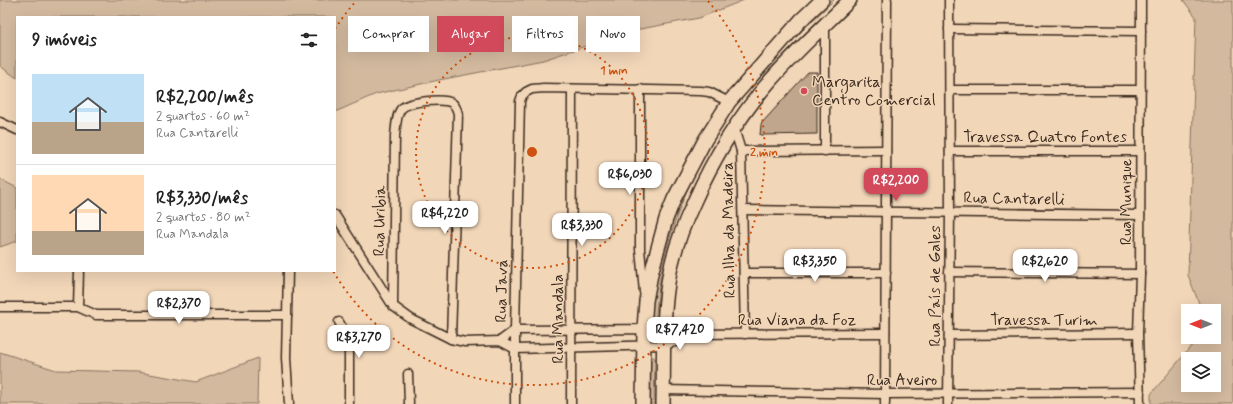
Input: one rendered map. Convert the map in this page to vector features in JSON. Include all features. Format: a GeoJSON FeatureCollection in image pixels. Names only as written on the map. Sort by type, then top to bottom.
{"type":"FeatureCollection","features":[{"type":"Feature","properties":{"kind":"main road"},"geometry":{"type":"LineString","coordinates":[[643,404],[643,346],[646,301],[656,254],[666,219],[674,199],[705,140],[729,102],[801,20],[822,0]]}},
{"type":"Feature","properties":{"kind":"main road"},"geometry":{"type":"LineString","coordinates":[[663,404],[663,329],[668,282],[672,263],[684,225],[702,184],[734,128],[770,80],[850,0]]}},
{"type":"Feature","properties":{"kind":"street"},"geometry":{"type":"LineString","coordinates":[[885,404],[887,0]]}},
{"type":"Feature","properties":{"kind":"street","name":"Rua País de Gales"},"geometry":{"type":"LineString","coordinates":[[948,404],[950,212],[949,0]]}},
{"type":"Feature","properties":{"kind":"street","name":"Rua Munique"},"geometry":{"type":"LineString","coordinates":[[1140,404],[1138,333],[1140,274],[1141,0]]}},
{"type":"Feature","properties":{"kind":"street"},"geometry":{"type":"LineString","coordinates":[[825,24],[825,151]]}},
{"type":"Feature","properties":{"kind":"street"},"geometry":{"type":"LineString","coordinates":[[949,29],[1141,31]]}},
{"type":"Feature","properties":{"kind":"street","name":"Rua Java"},"geometry":{"type":"LineString","coordinates":[[515,404],[515,330],[520,101],[526,92],[532,89],[572,89]]}},
{"type":"Feature","properties":{"kind":"street"},"geometry":{"type":"LineString","coordinates":[[572,89],[640,89],[709,92],[729,102]]}},
{"type":"Feature","properties":{"kind":"street","name":"Rua Mandala"},"geometry":{"type":"LineString","coordinates":[[571,404],[572,89]]}},
{"type":"Feature","properties":{"kind":"street"},"geometry":{"type":"LineString","coordinates":[[640,89],[640,249],[646,301]]}},
{"type":"Feature","properties":{"kind":"street"},"geometry":{"type":"LineString","coordinates":[[950,90],[1141,90]]}},
{"type":"Feature","properties":{"kind":"street","name":"Rua Uribia"},"geometry":{"type":"LineString","coordinates":[[393,306],[395,136],[398,116],[401,109],[406,105],[445,100],[456,106],[458,114],[451,339]]}},
{"type":"Feature","properties":{"kind":"street"},"geometry":{"type":"LineString","coordinates":[[0,122],[16,130]]}},
{"type":"Feature","properties":{"kind":"street","name":"Rua Ilha da Madeira"},"geometry":{"type":"LineString","coordinates":[[734,128],[741,151],[744,334]]}},
{"type":"Feature","properties":{"kind":"street"},"geometry":{"type":"LineString","coordinates":[[741,151],[886,150]]}},
{"type":"Feature","properties":{"kind":"street","name":"Travessa Quatro Fontes"},"geometry":{"type":"LineString","coordinates":[[950,151],[1140,151]]}},
{"type":"Feature","properties":{"kind":"street","name":"Rua Cantarelli"},"geometry":{"type":"LineString","coordinates":[[743,210],[1140,215]]}},
{"type":"Feature","properties":{"kind":"street"},"geometry":{"type":"LineString","coordinates":[[336,217],[393,306],[411,319],[451,339],[465,342],[500,341],[515,349],[663,345]]}},
{"type":"Feature","properties":{"kind":"street"},"geometry":{"type":"LineString","coordinates":[[78,307],[79,272]]}},
{"type":"Feature","properties":{"kind":"street"},"geometry":{"type":"LineString","coordinates":[[288,272],[286,358],[289,404]]}},
{"type":"Feature","properties":{"kind":"street"},"geometry":{"type":"LineString","coordinates":[[949,272],[1140,274]]}},
{"type":"Feature","properties":{"kind":"street"},"geometry":{"type":"LineString","coordinates":[[744,273],[886,273]]}},
{"type":"Feature","properties":{"kind":"street"},"geometry":{"type":"LineString","coordinates":[[0,307],[78,307],[92,313],[107,315],[287,315]]}},
{"type":"Feature","properties":{"kind":"street"},"geometry":{"type":"LineString","coordinates":[[339,322],[349,339],[349,404]]}},
{"type":"Feature","properties":{"kind":"street","name":"Rua Viana da Foz"},"geometry":{"type":"LineString","coordinates":[[515,330],[663,329],[675,330],[685,334],[885,333]]}},
{"type":"Feature","properties":{"kind":"street"},"geometry":{"type":"LineString","coordinates":[[500,341],[515,330]]}},
{"type":"Feature","properties":{"kind":"street","name":"Travessa Turim"},"geometry":{"type":"LineString","coordinates":[[949,335],[1138,333]]}},
{"type":"Feature","properties":{"kind":"street","name":"Rua Viana da Foz"},"geometry":{"type":"LineString","coordinates":[[663,345],[674,342],[685,334]]}},
{"type":"Feature","properties":{"kind":"street"},"geometry":{"type":"LineString","coordinates":[[408,374],[409,404]]}},
{"type":"Feature","properties":{"kind":"street","name":"Rua Aveiro"},"geometry":{"type":"LineString","coordinates":[[663,390],[885,394],[1140,392]]}},
{"type":"Feature","properties":{"kind":"shaded area"},"geometry":{"type":"Polygon","coordinates":[[[0,0],[744,0],[699,18],[640,29],[640,16],[586,16],[586,46],[578,49],[578,16],[512,16],[512,52],[568,52],[543,60],[376,94],[336,112],[336,16],[16,16],[16,77],[0,66],[0,0]]]}},
{"type":"Feature","properties":{"kind":"shaded area"},"geometry":{"type":"Polygon","coordinates":[[[819,0],[834,0],[786,46],[741,96],[727,114],[702,157],[681,204],[666,252],[660,280],[655,322],[654,324],[648,323],[667,221],[716,116],[819,0]]]}},
{"type":"Feature","properties":{"kind":"shaded area"},"geometry":{"type":"Polygon","coordinates":[[[1183,0],[1233,0],[1233,404],[1151,404],[1151,394],[1181,358],[1181,392],[1221,392],[1221,352],[1186,352],[1193,344],[1221,344],[1221,304],[1199,304],[1188,275],[1196,17],[1183,0]]]}},
{"type":"Feature","properties":{"kind":"shaded area"},"geometry":{"type":"Polygon","coordinates":[[[0,179],[16,187],[16,241],[0,247],[0,179]]]}},
{"type":"Feature","properties":{"kind":"shaded area"},"geometry":{"type":"Polygon","coordinates":[[[0,352],[56,370],[138,372],[196,382],[258,358],[257,404],[0,404],[0,352]]]}},
{"type":"Feature","properties":{"kind":"shaded area"},"geometry":{"type":"Polygon","coordinates":[[[651,356],[655,358],[654,404],[647,404],[648,357],[651,356]]]}},
{"type":"Feature","properties":{"kind":"building","name":"Margarita Centro Comercial"},"geometry":{"type":"Polygon","coordinates":[[[808,72],[817,72],[817,134],[760,135],[761,124],[808,72]]]}},
{"type":"Feature","properties":{"kind":"place","name":"Margarita Centro Comercial"},"geometry":{"type":"Point","coordinates":[804,91]}}]}
